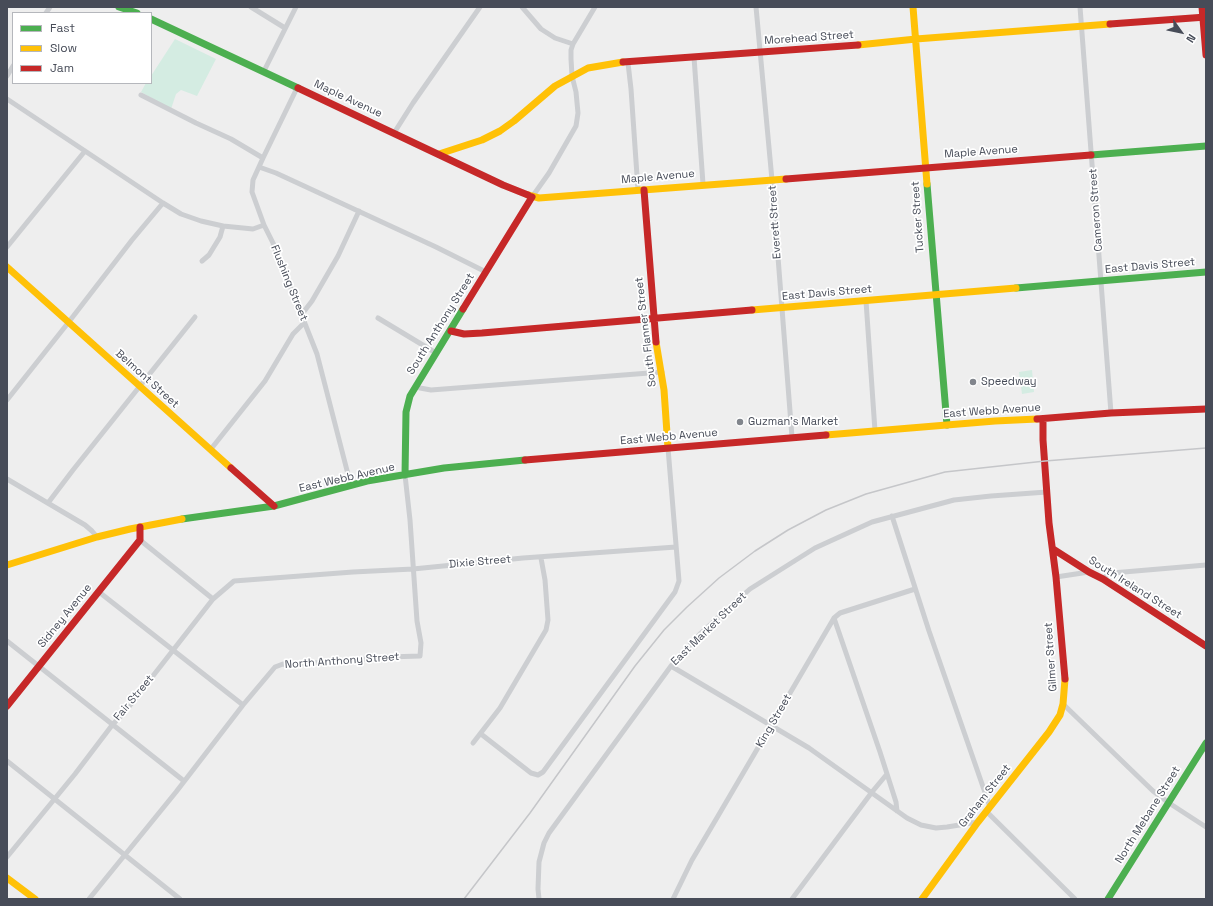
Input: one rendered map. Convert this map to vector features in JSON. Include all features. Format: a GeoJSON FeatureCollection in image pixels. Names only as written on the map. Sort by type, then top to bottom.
{"type":"FeatureCollection","features":[{"type":"Feature","properties":{"kind":"main road"},"geometry":{"type":"LineString","coordinates":[[119,7],[134,12]]}},
{"type":"Feature","properties":{"kind":"main road","name":"Tucker Street"},"geometry":{"type":"LineString","coordinates":[[913,7],[935,294],[947,425]]}},
{"type":"Feature","properties":{"kind":"main road"},"geometry":{"type":"LineString","coordinates":[[1202,7],[1206,55]]}},
{"type":"Feature","properties":{"kind":"main road","name":"Morehead Street"},"geometry":{"type":"LineString","coordinates":[[439,154],[482,140],[500,131],[518,118],[555,86],[572,76],[588,68],[614,63],[832,48],[1204,17]]}},
{"type":"Feature","properties":{"kind":"main road","name":"Maple Avenue"},"geometry":{"type":"LineString","coordinates":[[152,19],[503,185],[532,197],[546,198],[703,184],[772,180],[1206,146]]}},
{"type":"Feature","properties":{"kind":"main road","name":"South Flanner Street"},"geometry":{"type":"LineString","coordinates":[[641,190],[656,344],[662,372],[668,448]]}},
{"type":"Feature","properties":{"kind":"main road","name":"South Anthony Street"},"geometry":{"type":"LineString","coordinates":[[405,475],[406,412],[410,396],[532,197]]}},
{"type":"Feature","properties":{"kind":"main road","name":"Belmont Street"},"geometry":{"type":"LineString","coordinates":[[7,267],[274,506]]}},
{"type":"Feature","properties":{"kind":"main road","name":"East Davis Street"},"geometry":{"type":"LineString","coordinates":[[451,331],[464,334],[935,294],[1101,282],[1206,272]]}},
{"type":"Feature","properties":{"kind":"main road","name":"East Webb Avenue"},"geometry":{"type":"LineString","coordinates":[[7,565],[97,538],[140,527],[175,520],[274,506],[367,482],[444,468],[486,463],[875,430],[1111,413],[1206,409]]}},
{"type":"Feature","properties":{"kind":"main road","name":"Gilmer Street"},"geometry":{"type":"LineString","coordinates":[[1043,419],[1047,492],[1065,680],[1064,704]]}},
{"type":"Feature","properties":{"kind":"main road"},"geometry":{"type":"LineString","coordinates":[[140,527],[140,540]]}},
{"type":"Feature","properties":{"kind":"main road","name":"Sidney Avenue"},"geometry":{"type":"LineString","coordinates":[[7,706],[140,540]]}},
{"type":"Feature","properties":{"kind":"main road","name":"South Ireland Street"},"geometry":{"type":"LineString","coordinates":[[1053,549],[1206,646]]}},
{"type":"Feature","properties":{"kind":"main road","name":"Graham Street"},"geometry":{"type":"LineString","coordinates":[[922,899],[978,822],[1049,732],[1060,715],[1064,704]]}},
{"type":"Feature","properties":{"kind":"main road","name":"North Mebane Street"},"geometry":{"type":"LineString","coordinates":[[1108,899],[1206,743]]}},
{"type":"Feature","properties":{"kind":"main road"},"geometry":{"type":"LineString","coordinates":[[7,878],[35,899]]}},
{"type":"Feature","properties":{"kind":"street"},"geometry":{"type":"LineString","coordinates":[[251,7],[285,28]]}},
{"type":"Feature","properties":{"kind":"street"},"geometry":{"type":"LineString","coordinates":[[264,72],[296,7]]}},
{"type":"Feature","properties":{"kind":"street"},"geometry":{"type":"LineString","coordinates":[[394,133],[478,7]]}},
{"type":"Feature","properties":{"kind":"street"},"geometry":{"type":"LineString","coordinates":[[522,7],[541,29],[555,38],[573,44]]}},
{"type":"Feature","properties":{"kind":"street"},"geometry":{"type":"LineString","coordinates":[[532,197],[549,173],[576,126],[578,113],[571,59],[573,44],[595,7]]}},
{"type":"Feature","properties":{"kind":"street","name":"Everett Street"},"geometry":{"type":"LineString","coordinates":[[756,7],[772,180],[792,437]]}},
{"type":"Feature","properties":{"kind":"street","name":"Cameron Street"},"geometry":{"type":"LineString","coordinates":[[1080,7],[1111,413]]}},
{"type":"Feature","properties":{"kind":"street"},"geometry":{"type":"LineString","coordinates":[[694,57],[703,184]]}},
{"type":"Feature","properties":{"kind":"street","name":"South Flanner Street"},"geometry":{"type":"LineString","coordinates":[[628,63],[641,190]]}},
{"type":"Feature","properties":{"kind":"street","name":"Flushing Street"},"geometry":{"type":"LineString","coordinates":[[297,88],[259,167],[254,180],[252,192],[317,354],[351,486]]}},
{"type":"Feature","properties":{"kind":"street"},"geometry":{"type":"LineString","coordinates":[[141,95],[230,139],[263,158]]}},
{"type":"Feature","properties":{"kind":"street"},"geometry":{"type":"LineString","coordinates":[[7,99],[163,204],[181,214],[194,219],[223,226],[253,229],[264,225]]}},
{"type":"Feature","properties":{"kind":"street"},"geometry":{"type":"LineString","coordinates":[[7,247],[85,151]]}},
{"type":"Feature","properties":{"kind":"street"},"geometry":{"type":"LineString","coordinates":[[259,167],[276,173],[464,260],[486,272]]}},
{"type":"Feature","properties":{"kind":"street"},"geometry":{"type":"LineString","coordinates":[[7,400],[132,240],[163,204]]}},
{"type":"Feature","properties":{"kind":"street"},"geometry":{"type":"LineString","coordinates":[[302,314],[312,301],[335,262],[358,211]]}},
{"type":"Feature","properties":{"kind":"street"},"geometry":{"type":"LineString","coordinates":[[202,261],[209,255],[220,237],[223,226]]}},
{"type":"Feature","properties":{"kind":"street"},"geometry":{"type":"LineString","coordinates":[[866,301],[875,430]]}},
{"type":"Feature","properties":{"kind":"street"},"geometry":{"type":"LineString","coordinates":[[48,503],[72,470],[195,317]]}},
{"type":"Feature","properties":{"kind":"street"},"geometry":{"type":"LineString","coordinates":[[378,318],[436,354]]}},
{"type":"Feature","properties":{"kind":"street"},"geometry":{"type":"LineString","coordinates":[[211,449],[265,381],[293,334],[304,323]]}},
{"type":"Feature","properties":{"kind":"street"},"geometry":{"type":"LineString","coordinates":[[416,386],[431,390],[662,372]]}},
{"type":"Feature","properties":{"kind":"street"},"geometry":{"type":"LineString","coordinates":[[481,734],[531,773],[535,775],[541,774],[675,592],[679,581],[668,448]]}},
{"type":"Feature","properties":{"kind":"street","name":"North Anthony Street"},"geometry":{"type":"LineString","coordinates":[[89,899],[125,856],[271,670],[279,664],[420,656],[421,643],[405,475]]}},
{"type":"Feature","properties":{"kind":"street"},"geometry":{"type":"LineString","coordinates":[[7,479],[85,525],[97,538]]}},
{"type":"Feature","properties":{"kind":"street","name":"East Market Street"},"geometry":{"type":"LineString","coordinates":[[539,899],[539,862],[544,843],[549,833],[671,666],[701,633],[732,604],[762,581],[815,548],[872,522],[938,504],[970,498],[1047,492]]}},
{"type":"Feature","properties":{"kind":"street"},"geometry":{"type":"LineString","coordinates":[[892,516],[915,590],[975,765],[988,810],[1075,899]]}},
{"type":"Feature","properties":{"kind":"street"},"geometry":{"type":"LineString","coordinates":[[140,540],[213,599]]}},
{"type":"Feature","properties":{"kind":"street","name":"Dixie Street"},"geometry":{"type":"LineString","coordinates":[[284,577],[413,569],[443,565],[676,547]]}},
{"type":"Feature","properties":{"kind":"street"},"geometry":{"type":"LineString","coordinates":[[473,742],[481,734],[509,694],[546,630],[548,620],[545,580],[541,558]]}},
{"type":"Feature","properties":{"kind":"street"},"geometry":{"type":"LineString","coordinates":[[1102,579],[1108,574],[1112,573],[1206,565]]}},
{"type":"Feature","properties":{"kind":"street"},"geometry":{"type":"LineString","coordinates":[[1056,577],[1089,572]]}},
{"type":"Feature","properties":{"kind":"street","name":"Fair Street"},"geometry":{"type":"LineString","coordinates":[[7,857],[75,774],[113,724],[124,713],[213,599],[234,581],[284,577]]}},
{"type":"Feature","properties":{"kind":"street"},"geometry":{"type":"LineString","coordinates":[[897,811],[896,802],[887,774],[834,618],[840,613],[915,590]]}},
{"type":"Feature","properties":{"kind":"street"},"geometry":{"type":"LineString","coordinates":[[99,592],[243,705]]}},
{"type":"Feature","properties":{"kind":"street","name":"King Street"},"geometry":{"type":"LineString","coordinates":[[673,899],[692,860],[834,618]]}},
{"type":"Feature","properties":{"kind":"street"},"geometry":{"type":"LineString","coordinates":[[7,641],[184,781]]}},
{"type":"Feature","properties":{"kind":"street"},"geometry":{"type":"LineString","coordinates":[[671,666],[809,748],[897,811],[921,825],[947,827],[978,822]]}},
{"type":"Feature","properties":{"kind":"street","name":"Gilmer Street"},"geometry":{"type":"LineString","coordinates":[[1064,704],[1143,781],[1169,803],[1206,827]]}},
{"type":"Feature","properties":{"kind":"street"},"geometry":{"type":"LineString","coordinates":[[7,761],[180,899]]}},
{"type":"Feature","properties":{"kind":"street"},"geometry":{"type":"LineString","coordinates":[[792,899],[887,774]]}},
{"type":"Feature","properties":{"kind":"green space"},"geometry":{"type":"Polygon","coordinates":[[[175,39],[216,59],[197,96],[181,90],[176,94],[171,109],[141,92],[145,84],[152,84],[152,74],[175,39]]]}},
{"type":"Feature","properties":{"kind":"green space"},"geometry":{"type":"Polygon","coordinates":[[[1032,370],[1034,392],[1022,394],[1019,372],[1032,370]]]}},
{"type":"Feature","properties":{"kind":"railway"},"geometry":{"type":"LineString","coordinates":[[464,899],[530,813],[635,666],[664,630],[719,578],[755,551],[788,530],[826,510],[866,494],[945,472],[1045,461],[1206,448]]}},
{"type":"Feature","properties":{"kind":"traffic: fast"},"geometry":{"type":"LineString","coordinates":[[119,7],[134,12]]}},
{"type":"Feature","properties":{"kind":"traffic: fast"},"geometry":{"type":"LineString","coordinates":[[152,19],[298,88]]}},
{"type":"Feature","properties":{"kind":"traffic: fast"},"geometry":{"type":"LineString","coordinates":[[1091,155],[1206,146]]}},
{"type":"Feature","properties":{"kind":"traffic: fast"},"geometry":{"type":"LineString","coordinates":[[927,184],[947,425]]}},
{"type":"Feature","properties":{"kind":"traffic: fast"},"geometry":{"type":"LineString","coordinates":[[1016,288],[1206,272]]}},
{"type":"Feature","properties":{"kind":"traffic: fast"},"geometry":{"type":"LineString","coordinates":[[405,475],[406,412],[410,396],[463,309]]}},
{"type":"Feature","properties":{"kind":"traffic: fast"},"geometry":{"type":"LineString","coordinates":[[182,519],[274,506],[367,481],[444,468],[525,460]]}},
{"type":"Feature","properties":{"kind":"traffic: fast"},"geometry":{"type":"LineString","coordinates":[[1108,899],[1206,743]]}},
{"type":"Feature","properties":{"kind":"traffic: slow"},"geometry":{"type":"LineString","coordinates":[[913,7],[927,184]]}},
{"type":"Feature","properties":{"kind":"traffic: slow"},"geometry":{"type":"LineString","coordinates":[[858,45],[1110,24]]}},
{"type":"Feature","properties":{"kind":"traffic: slow"},"geometry":{"type":"LineString","coordinates":[[439,154],[482,140],[500,131],[555,86],[588,68],[623,62]]}},
{"type":"Feature","properties":{"kind":"traffic: slow"},"geometry":{"type":"LineString","coordinates":[[528,195],[539,198],[786,179]]}},
{"type":"Feature","properties":{"kind":"traffic: slow"},"geometry":{"type":"LineString","coordinates":[[7,267],[231,468]]}},
{"type":"Feature","properties":{"kind":"traffic: slow"},"geometry":{"type":"LineString","coordinates":[[752,310],[1016,288]]}},
{"type":"Feature","properties":{"kind":"traffic: slow"},"geometry":{"type":"LineString","coordinates":[[656,342],[664,390],[668,448]]}},
{"type":"Feature","properties":{"kind":"traffic: slow"},"geometry":{"type":"LineString","coordinates":[[826,435],[1037,419]]}},
{"type":"Feature","properties":{"kind":"traffic: slow"},"geometry":{"type":"LineString","coordinates":[[7,565],[97,537],[182,519]]}},
{"type":"Feature","properties":{"kind":"traffic: slow"},"geometry":{"type":"LineString","coordinates":[[922,899],[978,822],[1049,732],[1060,715],[1063,704],[1065,679]]}},
{"type":"Feature","properties":{"kind":"traffic: slow"},"geometry":{"type":"LineString","coordinates":[[7,878],[35,899]]}},
{"type":"Feature","properties":{"kind":"traffic: jam"},"geometry":{"type":"LineString","coordinates":[[1202,7],[1206,55]]}},
{"type":"Feature","properties":{"kind":"traffic: jam"},"geometry":{"type":"LineString","coordinates":[[1110,24],[1206,17]]}},
{"type":"Feature","properties":{"kind":"traffic: jam"},"geometry":{"type":"LineString","coordinates":[[623,62],[858,45]]}},
{"type":"Feature","properties":{"kind":"traffic: jam"},"geometry":{"type":"LineString","coordinates":[[298,88],[503,185],[528,195]]}},
{"type":"Feature","properties":{"kind":"traffic: jam"},"geometry":{"type":"LineString","coordinates":[[786,179],[1091,155]]}},
{"type":"Feature","properties":{"kind":"traffic: jam"},"geometry":{"type":"LineString","coordinates":[[644,190],[656,342]]}},
{"type":"Feature","properties":{"kind":"traffic: jam"},"geometry":{"type":"LineString","coordinates":[[463,309],[532,197]]}},
{"type":"Feature","properties":{"kind":"traffic: jam"},"geometry":{"type":"LineString","coordinates":[[451,331],[464,334],[482,333],[752,310]]}},
{"type":"Feature","properties":{"kind":"traffic: jam"},"geometry":{"type":"LineString","coordinates":[[1037,419],[1111,413],[1206,409]]}},
{"type":"Feature","properties":{"kind":"traffic: jam"},"geometry":{"type":"LineString","coordinates":[[1043,419],[1043,440],[1049,523],[1056,577],[1065,679]]}},
{"type":"Feature","properties":{"kind":"traffic: jam"},"geometry":{"type":"LineString","coordinates":[[525,460],[826,435]]}},
{"type":"Feature","properties":{"kind":"traffic: jam"},"geometry":{"type":"LineString","coordinates":[[231,468],[274,506]]}},
{"type":"Feature","properties":{"kind":"traffic: jam"},"geometry":{"type":"LineString","coordinates":[[7,706],[140,540],[140,527]]}},
{"type":"Feature","properties":{"kind":"traffic: jam"},"geometry":{"type":"LineString","coordinates":[[1053,549],[1089,572],[1103,579],[1206,646]]}},
{"type":"Feature","properties":{"kind":"place","name":"Speedway"},"geometry":{"type":"Point","coordinates":[973,382]}},
{"type":"Feature","properties":{"kind":"place","name":"Guzman's Market"},"geometry":{"type":"Point","coordinates":[740,422]}}]}
